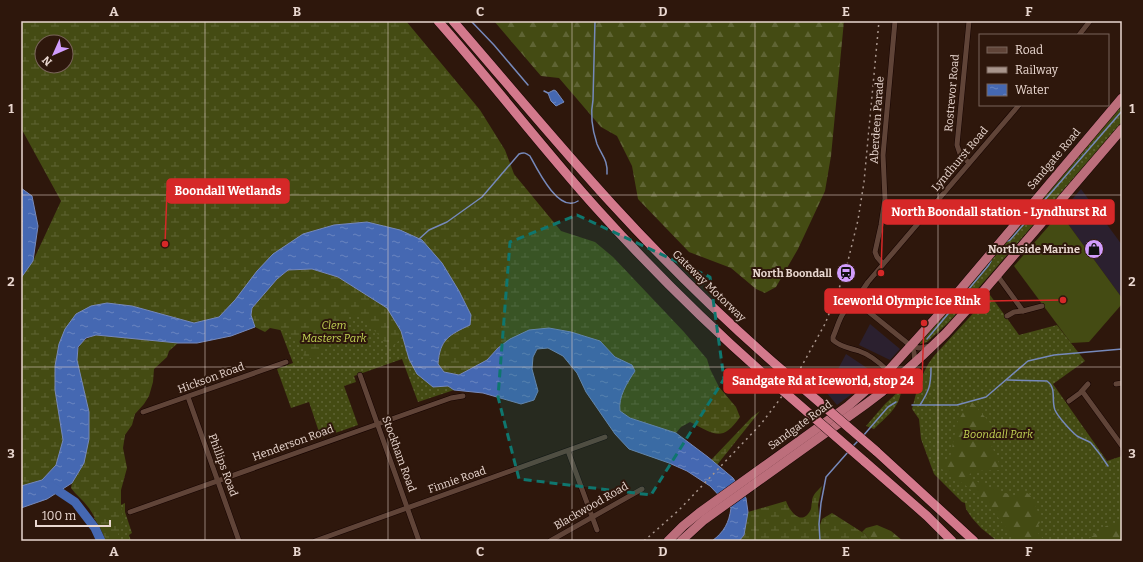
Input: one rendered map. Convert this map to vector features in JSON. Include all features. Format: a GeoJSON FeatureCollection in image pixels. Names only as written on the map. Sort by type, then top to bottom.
{"type":"FeatureCollection","features":[{"type":"Feature","properties":{"kind":"highway"},"geometry":{"type":"LineString","coordinates":[[438,21],[598,210],[640,256],[698,314],[774,383],[926,516],[952,541]]}},
{"type":"Feature","properties":{"kind":"highway","name":"Gateway Motorway"},"geometry":{"type":"LineString","coordinates":[[454,21],[612,204],[653,248],[718,313],[876,451],[974,541]]}},
{"type":"Feature","properties":{"kind":"highway","name":"Sandgate Road"},"geometry":{"type":"LineString","coordinates":[[748,483],[848,406],[888,371],[1122,98]]}},
{"type":"Feature","properties":{"kind":"highway","name":"Sandgate Road"},"geometry":{"type":"LineString","coordinates":[[668,541],[683,526],[866,404],[915,364],[961,317],[1122,129]]}},
{"type":"Feature","properties":{"kind":"highway","name":"Sandgate Road"},"geometry":{"type":"LineString","coordinates":[[680,541],[704,520],[721,502]]}},
{"type":"Feature","properties":{"kind":"street","name":"Aberdeen Parade"},"geometry":{"type":"LineString","coordinates":[[883,264],[875,252],[885,199],[883,155],[895,21]]}},
{"type":"Feature","properties":{"kind":"street","name":"Rostrevor Road"},"geometry":{"type":"LineString","coordinates":[[969,21],[957,145],[960,154],[969,163]]}},
{"type":"Feature","properties":{"kind":"street"},"geometry":{"type":"LineString","coordinates":[[1079,34],[1090,21]]}},
{"type":"Feature","properties":{"kind":"street","name":"Lyndhurst Road"},"geometry":{"type":"LineString","coordinates":[[860,303],[859,297],[863,288],[1018,106]]}},
{"type":"Feature","properties":{"kind":"street"},"geometry":{"type":"LineString","coordinates":[[997,275],[1023,311]]}},
{"type":"Feature","properties":{"kind":"street"},"geometry":{"type":"LineString","coordinates":[[888,371],[874,358],[859,351],[845,347],[835,342],[833,339],[845,309],[851,305],[860,303],[864,308],[911,346],[914,352],[915,364]]}},
{"type":"Feature","properties":{"kind":"street"},"geometry":{"type":"LineString","coordinates":[[1007,316],[1014,312],[1042,306]]}},
{"type":"Feature","properties":{"kind":"street"},"geometry":{"type":"LineString","coordinates":[[911,346],[919,348],[934,346]]}},
{"type":"Feature","properties":{"kind":"street","name":"Hickson Road"},"geometry":{"type":"LineString","coordinates":[[143,412],[286,362]]}},
{"type":"Feature","properties":{"kind":"street","name":"Stockham Road"},"geometry":{"type":"LineString","coordinates":[[360,375],[419,541]]}},
{"type":"Feature","properties":{"kind":"street"},"geometry":{"type":"LineString","coordinates":[[1069,401],[1082,391],[1088,384]]}},
{"type":"Feature","properties":{"kind":"street"},"geometry":{"type":"LineString","coordinates":[[1082,391],[1122,446]]}},
{"type":"Feature","properties":{"kind":"street","name":"Henderson Road"},"geometry":{"type":"LineString","coordinates":[[130,512],[451,398],[464,396]]}},
{"type":"Feature","properties":{"kind":"street","name":"Phillips Road"},"geometry":{"type":"LineString","coordinates":[[188,397],[239,541]]}},
{"type":"Feature","properties":{"kind":"street","name":"Finnie Road"},"geometry":{"type":"LineString","coordinates":[[315,541],[605,437]]}},
{"type":"Feature","properties":{"kind":"street"},"geometry":{"type":"LineString","coordinates":[[568,451],[597,530]]}},
{"type":"Feature","properties":{"kind":"street","name":"Blackwood Road"},"geometry":{"type":"LineString","coordinates":[[550,541],[642,489]]}},
{"type":"Feature","properties":{"kind":"highlighted area"},"geometry":{"type":"Polygon","coordinates":[[[577,215],[710,277],[724,379],[651,495],[519,479],[498,397],[510,242],[577,215]]]}},
{"type":"Feature","properties":{"kind":"shaded area"},"geometry":{"type":"Polygon","coordinates":[[[1081,189],[1122,245],[1122,298],[1060,213],[1081,189]]]}},
{"type":"Feature","properties":{"kind":"shaded area"},"geometry":{"type":"Polygon","coordinates":[[[870,324],[900,349],[890,360],[859,345],[870,324]]]}},
{"type":"Feature","properties":{"kind":"shaded area"},"geometry":{"type":"Polygon","coordinates":[[[846,354],[867,368],[871,377],[868,382],[837,405],[826,392],[846,354]]]}},
{"type":"Feature","properties":{"kind":"green space"},"geometry":{"type":"Polygon","coordinates":[[[21,21],[406,21],[480,110],[505,150],[514,174],[561,231],[595,242],[613,257],[684,332],[707,359],[719,387],[736,407],[740,417],[728,430],[717,434],[705,430],[690,422],[681,427],[676,433],[630,418],[620,411],[620,401],[629,380],[635,371],[632,365],[615,357],[600,341],[571,332],[549,328],[498,348],[487,360],[459,375],[444,372],[438,364],[443,343],[451,335],[469,325],[367,222],[334,225],[303,234],[219,317],[194,323],[132,306],[107,303],[91,306],[55,390],[63,440],[56,465],[42,480],[21,486],[21,278],[33,261],[61,201],[21,128],[21,21]]]}},
{"type":"Feature","properties":{"kind":"green space"},"geometry":{"type":"Polygon","coordinates":[[[494,21],[844,21],[831,156],[825,191],[798,249],[776,287],[765,293],[756,289],[731,268],[689,252],[638,199],[632,166],[617,136],[601,127],[559,78],[541,76],[494,21]]]}},
{"type":"Feature","properties":{"kind":"green space"},"geometry":{"type":"Polygon","coordinates":[[[1122,100],[1122,121],[1117,128],[949,322],[927,342],[920,344],[920,342],[1122,100]]]}},
{"type":"Feature","properties":{"kind":"green space"},"geometry":{"type":"Polygon","coordinates":[[[1060,213],[1122,298],[1122,304],[1089,342],[1071,343],[1014,266],[1060,213]]]}},
{"type":"Feature","properties":{"kind":"green space"},"geometry":{"type":"Polygon","coordinates":[[[312,269],[338,277],[387,308],[401,331],[402,336],[395,345],[388,346],[362,317],[354,315],[335,322],[326,337],[324,349],[306,361],[303,357],[305,349],[285,331],[270,328],[265,332],[255,327],[251,315],[252,308],[277,279],[288,270],[312,269]]]}},
{"type":"Feature","properties":{"kind":"green space","name":"Clem Masters Park"},"geometry":{"type":"Polygon","coordinates":[[[266,292],[387,308],[401,331],[409,359],[433,387],[448,386],[454,390],[418,402],[402,359],[354,376],[356,382],[344,386],[358,425],[321,438],[309,402],[291,408],[277,369],[293,363],[266,292]]]}},
{"type":"Feature","properties":{"kind":"green space","name":"Boondall Park"},"geometry":{"type":"Polygon","coordinates":[[[990,295],[1019,335],[1057,325],[1085,361],[1053,384],[1107,461],[1122,456],[1122,541],[997,541],[981,528],[966,509],[965,503],[962,502],[934,474],[921,439],[919,419],[912,409],[922,375],[933,357],[990,295]]]}},
{"type":"Feature","properties":{"kind":"green space"},"geometry":{"type":"Polygon","coordinates":[[[96,335],[178,343],[169,351],[167,357],[154,369],[153,382],[149,396],[135,414],[132,425],[125,435],[123,448],[127,468],[121,490],[123,519],[118,535],[118,541],[106,541],[90,510],[71,488],[72,483],[84,463],[77,360],[78,350],[83,341],[96,335]]]}},
{"type":"Feature","properties":{"kind":"green space"},"geometry":{"type":"Polygon","coordinates":[[[899,391],[901,391],[898,402],[887,416],[874,429],[866,426],[885,404],[899,391]]]}},
{"type":"Feature","properties":{"kind":"green space"},"geometry":{"type":"Polygon","coordinates":[[[970,400],[998,432],[991,444],[1002,470],[973,471],[968,476],[983,485],[1014,496],[1027,492],[1035,504],[1041,521],[1038,525],[1037,531],[1046,541],[1015,541],[998,518],[979,497],[937,465],[936,462],[950,458],[957,423],[970,400]]]}},
{"type":"Feature","properties":{"kind":"green space"},"geometry":{"type":"Polygon","coordinates":[[[760,411],[717,465],[711,460],[752,417],[760,411]]]}},
{"type":"Feature","properties":{"kind":"green space"},"geometry":{"type":"Polygon","coordinates":[[[822,486],[818,505],[820,525],[822,519],[832,513],[865,534],[870,541],[739,541],[744,535],[748,512],[786,501],[790,509],[796,515],[799,517],[807,516],[811,508],[814,495],[822,486]]]}},
{"type":"Feature","properties":{"kind":"green space"},"geometry":{"type":"Polygon","coordinates":[[[125,503],[125,512],[132,533],[129,535],[131,541],[106,541],[94,518],[125,503]]]}},
{"type":"Feature","properties":{"kind":"green space"},"geometry":{"type":"Polygon","coordinates":[[[1122,522],[1122,541],[1086,541],[1106,526],[1122,522]]]}},
{"type":"Feature","properties":{"kind":"green space"},"geometry":{"type":"Polygon","coordinates":[[[877,525],[891,531],[903,541],[870,541],[862,532],[866,528],[877,525]]]}},
{"type":"Feature","properties":{"kind":"water"},"geometry":{"type":"Polygon","coordinates":[[[554,90],[564,102],[556,106],[551,101],[548,93],[554,90]]]}},
{"type":"Feature","properties":{"kind":"water"},"geometry":{"type":"Polygon","coordinates":[[[21,188],[32,196],[38,226],[33,261],[21,278],[21,188]]]}},
{"type":"Feature","properties":{"kind":"water"},"geometry":{"type":"Polygon","coordinates":[[[367,222],[400,230],[422,240],[442,263],[459,291],[471,315],[470,325],[451,335],[443,343],[438,364],[444,372],[459,375],[487,360],[498,348],[510,339],[529,330],[549,328],[571,332],[600,341],[615,357],[632,365],[635,371],[626,385],[622,395],[620,401],[620,411],[630,418],[676,433],[733,478],[746,498],[748,512],[744,535],[739,541],[712,541],[725,527],[731,508],[710,486],[687,471],[629,449],[615,434],[586,392],[577,373],[563,356],[548,348],[537,349],[533,357],[532,369],[538,391],[534,400],[521,404],[483,393],[454,390],[448,386],[433,387],[417,374],[409,359],[401,331],[387,308],[338,277],[312,269],[288,270],[277,279],[252,308],[251,315],[255,327],[231,336],[197,343],[178,343],[96,335],[86,338],[78,347],[77,360],[89,412],[89,439],[84,463],[72,483],[47,499],[21,508],[21,486],[42,480],[56,465],[63,440],[55,390],[55,366],[59,344],[65,329],[76,314],[91,306],[107,303],[132,306],[194,323],[219,317],[273,254],[303,234],[334,225],[367,222]]]}},
{"type":"Feature","properties":{"kind":"waterway"},"geometry":{"type":"LineString","coordinates":[[471,21],[494,45],[528,85]]}},
{"type":"Feature","properties":{"kind":"waterway"},"geometry":{"type":"LineString","coordinates":[[595,21],[592,122],[597,144],[606,162],[607,174]]}},
{"type":"Feature","properties":{"kind":"waterway"},"geometry":{"type":"LineString","coordinates":[[544,91],[548,93]]}},
{"type":"Feature","properties":{"kind":"waterway"},"geometry":{"type":"LineString","coordinates":[[1005,242],[1010,240],[1122,111]]}},
{"type":"Feature","properties":{"kind":"waterway"},"geometry":{"type":"LineString","coordinates":[[419,239],[429,230],[447,222],[482,197],[521,153],[525,153],[530,156],[543,179],[556,196],[563,201],[571,203],[578,201]]}},
{"type":"Feature","properties":{"kind":"waterway"},"geometry":{"type":"LineString","coordinates":[[927,339],[991,261]]}},
{"type":"Feature","properties":{"kind":"waterway"},"geometry":{"type":"LineString","coordinates":[[912,405],[957,405],[986,397],[1028,361],[1054,355],[1122,349]]}},
{"type":"Feature","properties":{"kind":"waterway"},"geometry":{"type":"LineString","coordinates":[[920,405],[929,388],[931,368]]}},
{"type":"Feature","properties":{"kind":"waterway"},"geometry":{"type":"LineString","coordinates":[[1007,380],[1047,381],[1052,387],[1054,406],[1059,416],[1077,436],[1091,443],[1108,466]]}},
{"type":"Feature","properties":{"kind":"waterway"},"geometry":{"type":"LineString","coordinates":[[863,436],[888,407],[896,402]]}},
{"type":"Feature","properties":{"kind":"waterway"},"geometry":{"type":"LineString","coordinates":[[853,446],[859,440]]}},
{"type":"Feature","properties":{"kind":"waterway"},"geometry":{"type":"LineString","coordinates":[[820,541],[819,524],[826,477],[848,452]]}},
{"type":"Feature","properties":{"kind":"waterway"},"geometry":{"type":"LineString","coordinates":[[51,486],[75,502],[95,528],[101,541]]}},
{"type":"Feature","properties":{"kind":"railway"},"geometry":{"type":"LineString","coordinates":[[644,541],[679,510],[761,424],[799,371],[825,324],[845,273],[858,220],[864,182],[879,21]]}},
{"type":"Feature","properties":{"kind":"place","name":"Boondall Wetlands"},"geometry":{"type":"Point","coordinates":[165,244]}},
{"type":"Feature","properties":{"kind":"place","name":"Northside Marine"},"geometry":{"type":"Point","coordinates":[1094,249]}},
{"type":"Feature","properties":{"kind":"place","name":"North Boondall"},"geometry":{"type":"Point","coordinates":[846,273]}},
{"type":"Feature","properties":{"kind":"place","name":"North Boondall station - Lyndhurst Rd"},"geometry":{"type":"Point","coordinates":[881,273]}},
{"type":"Feature","properties":{"kind":"place","name":"Iceworld Olympic Ice Rink"},"geometry":{"type":"Point","coordinates":[1063,300]}},
{"type":"Feature","properties":{"kind":"place","name":"Sandgate Rd at Iceworld, stop 24"},"geometry":{"type":"Point","coordinates":[924,323]}}]}
